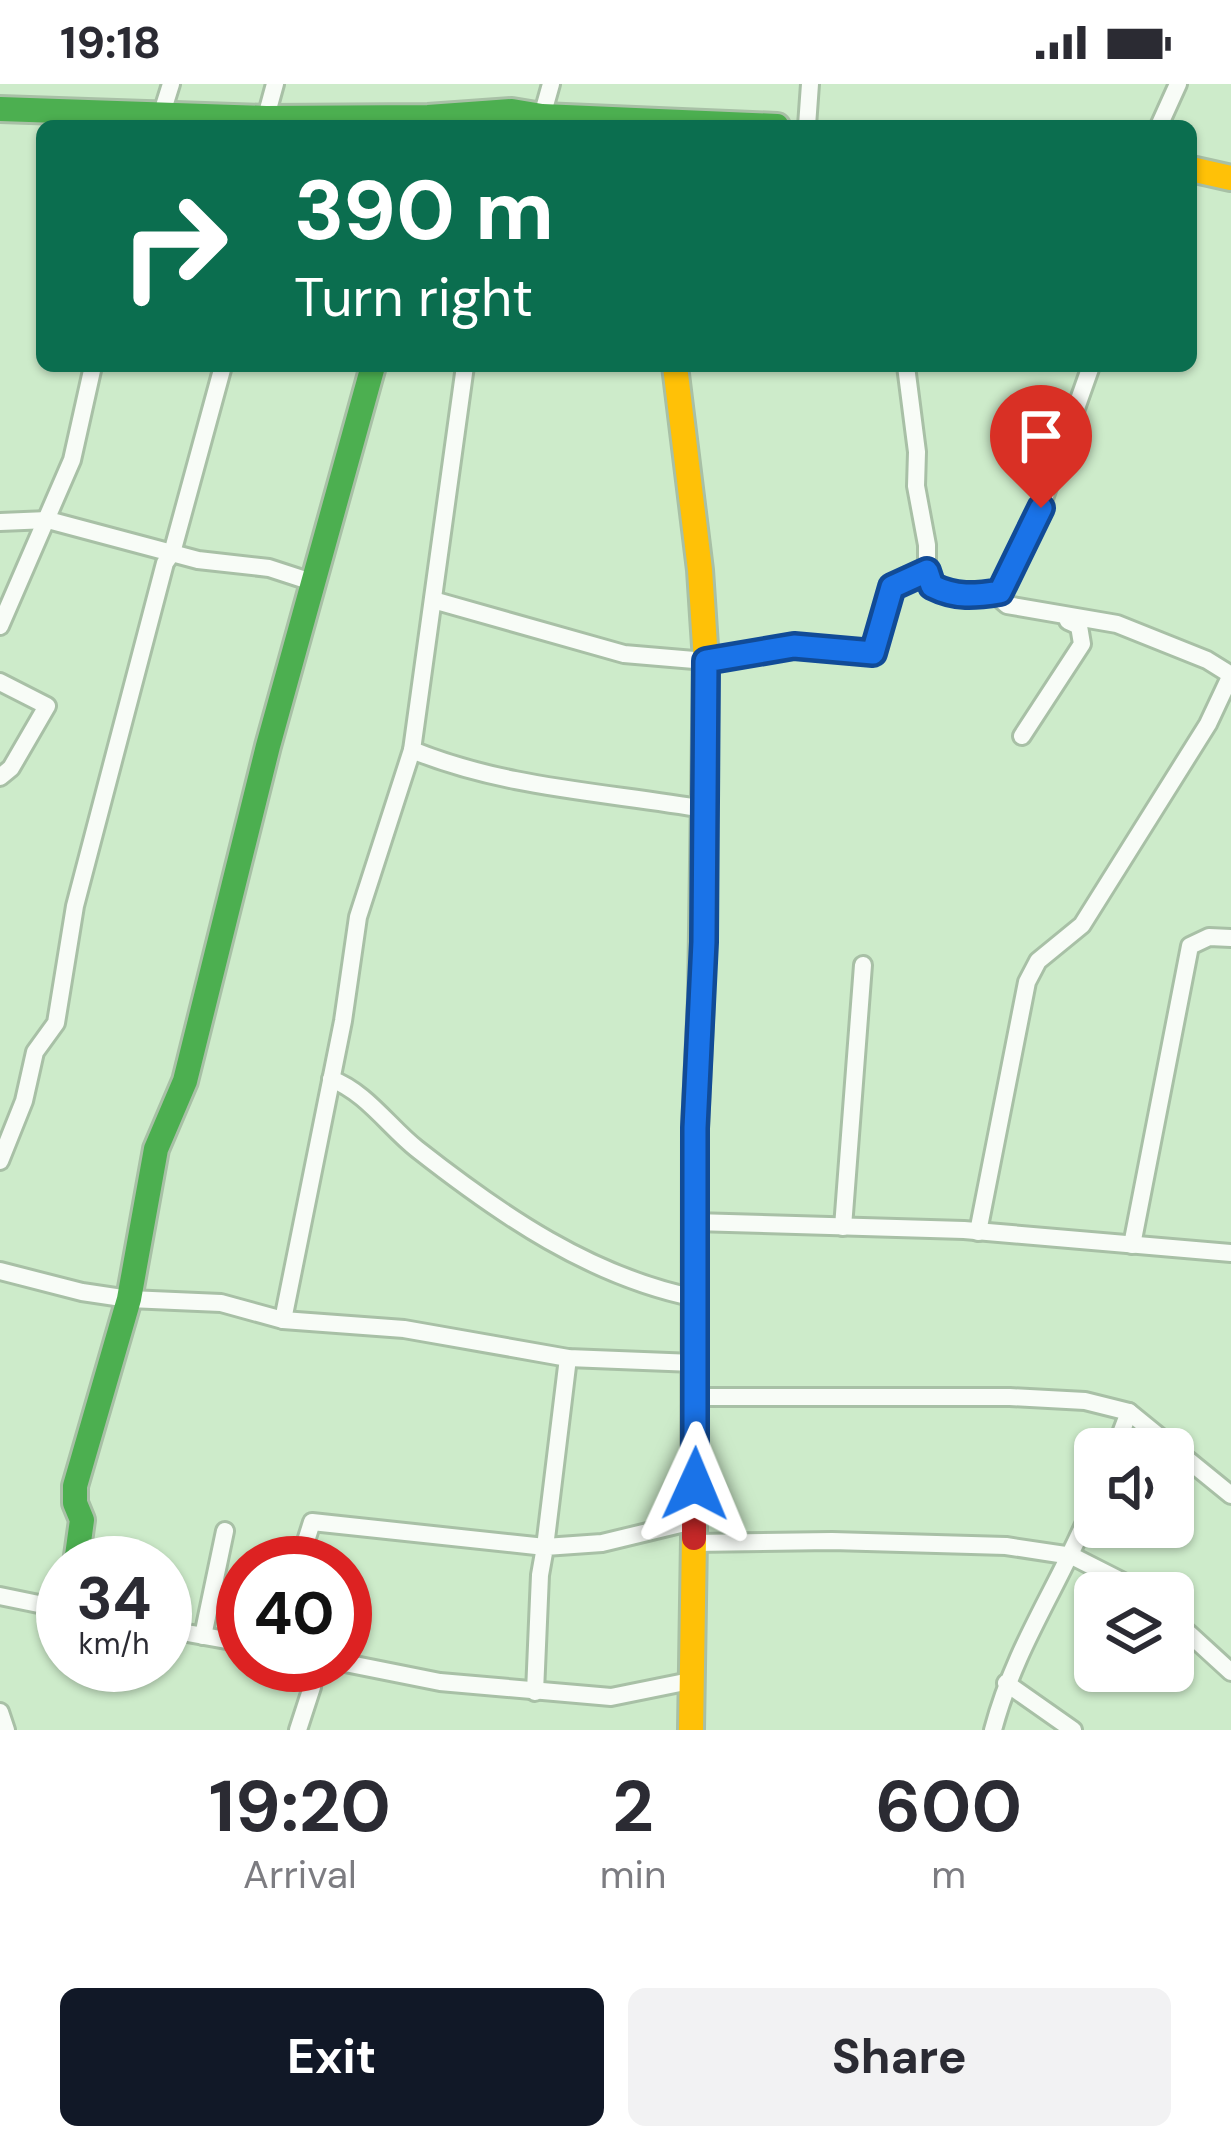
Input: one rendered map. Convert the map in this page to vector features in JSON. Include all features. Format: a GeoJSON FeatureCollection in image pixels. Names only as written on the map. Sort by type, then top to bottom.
{"type":"FeatureCollection","features":[{"type":"Feature","properties":{"kind":"street"},"geometry":{"type":"LineString","coordinates":[[0,109],[160,120],[171,84]]}},
{"type":"Feature","properties":{"kind":"street"},"geometry":{"type":"LineString","coordinates":[[266,120],[275,84]]}},
{"type":"Feature","properties":{"kind":"street"},"geometry":{"type":"LineString","coordinates":[[542,116],[551,84]]}},
{"type":"Feature","properties":{"kind":"street"},"geometry":{"type":"LineString","coordinates":[[807,120],[810,84]]}},
{"type":"Feature","properties":{"kind":"street"},"geometry":{"type":"LineString","coordinates":[[1162,120],[1178,84]]}},
{"type":"Feature","properties":{"kind":"street"},"geometry":{"type":"LineString","coordinates":[[455,120],[542,116],[602,120]]}},
{"type":"Feature","properties":{"kind":"street"},"geometry":{"type":"LineString","coordinates":[[1197,170],[1231,178]]}},
{"type":"Feature","properties":{"kind":"street"},"geometry":{"type":"LineString","coordinates":[[0,626],[72,460],[92,372]]}},
{"type":"Feature","properties":{"kind":"street"},"geometry":{"type":"LineString","coordinates":[[0,1162],[24,1101],[35,1052],[56,1023],[75,906],[165,563],[172,553],[221,372]]}},
{"type":"Feature","properties":{"kind":"street"},"geometry":{"type":"LineString","coordinates":[[80,1536],[82,1520],[75,1486],[129,1299],[156,1149],[185,1082],[268,746],[371,372]]}},
{"type":"Feature","properties":{"kind":"street"},"geometry":{"type":"LineString","coordinates":[[283,1320],[358,917],[412,750],[464,372]]}},
{"type":"Feature","properties":{"kind":"street"},"geometry":{"type":"LineString","coordinates":[[676,372],[706,661],[694,1222],[697,1397],[691,1730]]}},
{"type":"Feature","properties":{"kind":"street"},"geometry":{"type":"LineString","coordinates":[[907,372],[917,452],[916,486],[932,586],[968,597],[1000,592]]}},
{"type":"Feature","properties":{"kind":"street"},"geometry":{"type":"LineString","coordinates":[[978,1232],[1027,982],[1039,961],[1082,925],[1208,724],[1231,675],[1207,660],[1117,624],[1056,616],[1007,605],[1000,599],[1041,508],[1089,372]]}},
{"type":"Feature","properties":{"kind":"street"},"geometry":{"type":"LineString","coordinates":[[0,522],[47,520],[218,564],[269,568],[315,583]]}},
{"type":"Feature","properties":{"kind":"street"},"geometry":{"type":"LineString","coordinates":[[433,600],[624,654],[706,661],[794,646],[873,653],[892,587],[927,571]]}},
{"type":"Feature","properties":{"kind":"street"},"geometry":{"type":"LineString","coordinates":[[1022,736],[1082,644],[1079,626],[1056,616]]}},
{"type":"Feature","properties":{"kind":"street"},"geometry":{"type":"LineString","coordinates":[[0,682],[47,706],[11,768],[0,777]]}},
{"type":"Feature","properties":{"kind":"street"},"geometry":{"type":"LineString","coordinates":[[412,750],[455,767],[523,784],[704,809]]}},
{"type":"Feature","properties":{"kind":"street"},"geometry":{"type":"LineString","coordinates":[[1132,1245],[1190,946],[1209,937],[1231,938]]}},
{"type":"Feature","properties":{"kind":"street"},"geometry":{"type":"LineString","coordinates":[[843,1227],[863,964]]}},
{"type":"Feature","properties":{"kind":"street"},"geometry":{"type":"LineString","coordinates":[[331,1079],[354,1090],[394,1131],[469,1190],[540,1237],[652,1289],[696,1298]]}},
{"type":"Feature","properties":{"kind":"street"},"geometry":{"type":"LineString","coordinates":[[694,1222],[978,1232],[1231,1253]]}},
{"type":"Feature","properties":{"kind":"street"},"geometry":{"type":"LineString","coordinates":[[0,1270],[82,1292],[221,1303],[283,1320],[404,1329],[568,1358],[694,1363]]}},
{"type":"Feature","properties":{"kind":"street"},"geometry":{"type":"LineString","coordinates":[[535,1692],[540,1576],[568,1358]]}},
{"type":"Feature","properties":{"kind":"street"},"geometry":{"type":"LineString","coordinates":[[697,1397],[1085,1401],[1129,1412],[1231,1495]]}},
{"type":"Feature","properties":{"kind":"street"},"geometry":{"type":"LineString","coordinates":[[1123,1428],[1129,1412]]}},
{"type":"Feature","properties":{"kind":"street"},"geometry":{"type":"LineString","coordinates":[[308,1536],[312,1522],[545,1547],[693,1532],[971,1544],[1072,1556],[1103,1572]]}},
{"type":"Feature","properties":{"kind":"street"},"geometry":{"type":"LineString","coordinates":[[203,1636],[225,1531]]}},
{"type":"Feature","properties":{"kind":"street"},"geometry":{"type":"LineString","coordinates":[[993,1730],[1025,1636],[1075,1548]]}},
{"type":"Feature","properties":{"kind":"street"},"geometry":{"type":"LineString","coordinates":[[0,1596],[36,1603]]}},
{"type":"Feature","properties":{"kind":"street"},"geometry":{"type":"LineString","coordinates":[[192,1634],[216,1638]]}},
{"type":"Feature","properties":{"kind":"street"},"geometry":{"type":"LineString","coordinates":[[1194,1638],[1231,1672]]}},
{"type":"Feature","properties":{"kind":"street"},"geometry":{"type":"LineString","coordinates":[[372,1668],[440,1682],[610,1697],[690,1682]]}},
{"type":"Feature","properties":{"kind":"street"},"geometry":{"type":"LineString","coordinates":[[1006,1683],[1073,1730]]}},
{"type":"Feature","properties":{"kind":"street"},"geometry":{"type":"LineString","coordinates":[[298,1730],[310,1692]]}},
{"type":"Feature","properties":{"kind":"street"},"geometry":{"type":"LineString","coordinates":[[0,1712],[6,1730]]}},
{"type":"Feature","properties":{"kind":"traffic: fast"},"geometry":{"type":"LineString","coordinates":[[0,109],[266,118],[428,117],[512,111],[636,120]]}},
{"type":"Feature","properties":{"kind":"traffic: fast"},"geometry":{"type":"LineString","coordinates":[[80,1536],[82,1520],[75,1486],[129,1299],[156,1149],[185,1081],[268,746],[371,372]]}},
{"type":"Feature","properties":{"kind":"traffic: slow"},"geometry":{"type":"LineString","coordinates":[[1197,170],[1231,178]]}},
{"type":"Feature","properties":{"kind":"traffic: slow"},"geometry":{"type":"LineString","coordinates":[[676,372],[706,661],[701,998]]}},
{"type":"Feature","properties":{"kind":"traffic: slow"},"geometry":{"type":"LineString","coordinates":[[691,1730],[694,1538]]}},
{"type":"Feature","properties":{"kind":"traffic: jam"},"geometry":{"type":"LineString","coordinates":[[694,1538],[695,1128],[701,998]]}},
{"type":"Feature","properties":{"kind":"route"},"geometry":{"type":"LineString","coordinates":[[695,1484],[695,1128],[704,942],[706,661],[794,646],[873,653],[892,587],[927,571],[932,586],[948,594],[968,597],[1000,592],[1041,508]]}}]}
